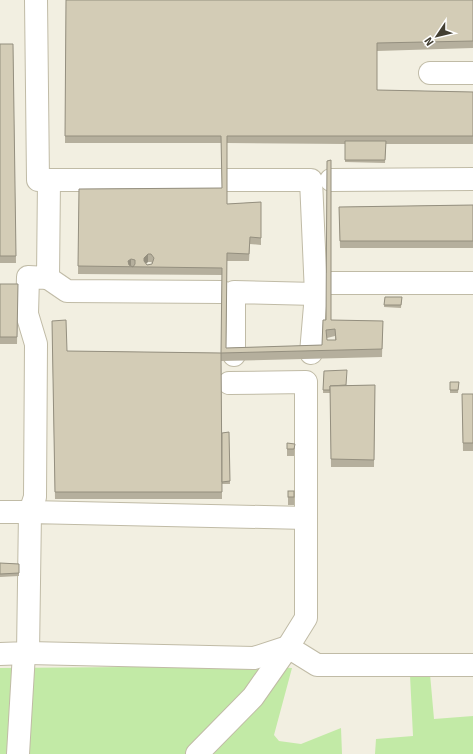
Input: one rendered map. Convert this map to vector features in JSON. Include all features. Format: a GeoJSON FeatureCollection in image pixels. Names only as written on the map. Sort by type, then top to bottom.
{"type":"FeatureCollection","features":[{"type":"Feature","properties":{"kind":"lane"},"geometry":{"type":"LineString","coordinates":[[36,0],[38,180],[473,179]]}},
{"type":"Feature","properties":{"kind":"lane"},"geometry":{"type":"LineString","coordinates":[[430,73],[473,73]]}},
{"type":"Feature","properties":{"kind":"lane"},"geometry":{"type":"LineString","coordinates":[[48,278],[49,180]]}},
{"type":"Feature","properties":{"kind":"lane"},"geometry":{"type":"LineString","coordinates":[[197,754],[253,696],[288,647],[306,618],[306,382],[322,285],[323,180]]}},
{"type":"Feature","properties":{"kind":"lane"},"geometry":{"type":"LineString","coordinates":[[18,754],[26,653],[30,512],[35,497],[36,344],[27,314],[28,277],[48,278],[67,291],[227,292],[322,285],[473,283]]}},
{"type":"Feature","properties":{"kind":"lane"},"geometry":{"type":"LineString","coordinates":[[227,292],[234,357],[231,383],[306,382]]}},
{"type":"Feature","properties":{"kind":"lane"},"geometry":{"type":"LineString","coordinates":[[0,512],[306,518]]}},
{"type":"Feature","properties":{"kind":"lane"},"geometry":{"type":"LineString","coordinates":[[0,654],[26,653],[254,658],[288,647],[317,665],[473,665]]}},
{"type":"Feature","properties":{"kind":"green space"},"geometry":{"type":"Polygon","coordinates":[[[255,666],[292,668],[274,735],[279,741],[301,744],[341,728],[342,754],[0,754],[0,668],[255,666]]]}},
{"type":"Feature","properties":{"kind":"green space"},"geometry":{"type":"Polygon","coordinates":[[[430,674],[434,719],[473,716],[473,754],[375,754],[376,739],[413,736],[410,675],[430,674]]]}},
{"type":"Feature","properties":{"kind":"building"},"geometry":{"type":"Polygon","coordinates":[[[66,0],[473,0],[473,41],[377,43],[377,90],[473,92],[473,136],[227,136],[227,204],[261,202],[261,238],[250,237],[249,254],[227,253],[226,348],[322,345],[323,320],[326,320],[327,161],[331,160],[331,320],[383,321],[382,349],[221,353],[222,268],[133,267],[78,266],[79,189],[222,188],[221,136],[65,136],[66,0]],[[148,254],[144,258],[147,265],[152,264],[154,258],[151,254],[148,254]],[[131,259],[128,261],[129,265],[133,267],[135,260],[131,259]],[[335,329],[326,330],[327,340],[336,340],[335,329]]]}},
{"type":"Feature","properties":{"kind":"building"},"geometry":{"type":"Polygon","coordinates":[[[0,44],[13,44],[16,256],[0,256],[0,44]]]}},
{"type":"Feature","properties":{"kind":"building"},"geometry":{"type":"Polygon","coordinates":[[[345,141],[386,141],[385,160],[345,160],[345,141]]]}},
{"type":"Feature","properties":{"kind":"building"},"geometry":{"type":"Polygon","coordinates":[[[473,205],[473,241],[340,241],[339,207],[473,205]]]}},
{"type":"Feature","properties":{"kind":"building"},"geometry":{"type":"Polygon","coordinates":[[[0,284],[18,284],[17,337],[0,337],[0,284]]]}},
{"type":"Feature","properties":{"kind":"building"},"geometry":{"type":"Polygon","coordinates":[[[385,297],[402,297],[401,305],[384,305],[385,297]]]}},
{"type":"Feature","properties":{"kind":"building"},"geometry":{"type":"Polygon","coordinates":[[[66,320],[67,351],[221,353],[222,492],[55,492],[52,321],[66,320]]]}},
{"type":"Feature","properties":{"kind":"building"},"geometry":{"type":"Polygon","coordinates":[[[347,370],[346,385],[330,386],[330,390],[323,390],[324,371],[347,370]]]}},
{"type":"Feature","properties":{"kind":"building"},"geometry":{"type":"Polygon","coordinates":[[[450,382],[459,382],[458,390],[450,390],[450,382]]]}},
{"type":"Feature","properties":{"kind":"building"},"geometry":{"type":"Polygon","coordinates":[[[375,385],[374,460],[331,459],[330,386],[375,385]]]}},
{"type":"Feature","properties":{"kind":"building"},"geometry":{"type":"Polygon","coordinates":[[[462,394],[473,394],[473,443],[463,443],[462,394]]]}},
{"type":"Feature","properties":{"kind":"building"},"geometry":{"type":"Polygon","coordinates":[[[229,432],[230,481],[222,482],[222,433],[229,432]]]}},
{"type":"Feature","properties":{"kind":"building"},"geometry":{"type":"Polygon","coordinates":[[[287,443],[295,444],[294,449],[287,449],[287,443]]]}},
{"type":"Feature","properties":{"kind":"building"},"geometry":{"type":"Polygon","coordinates":[[[288,491],[294,491],[294,497],[288,497],[288,491]]]}},
{"type":"Feature","properties":{"kind":"building"},"geometry":{"type":"Polygon","coordinates":[[[0,563],[19,564],[19,573],[0,574],[0,563]]]}}]}
